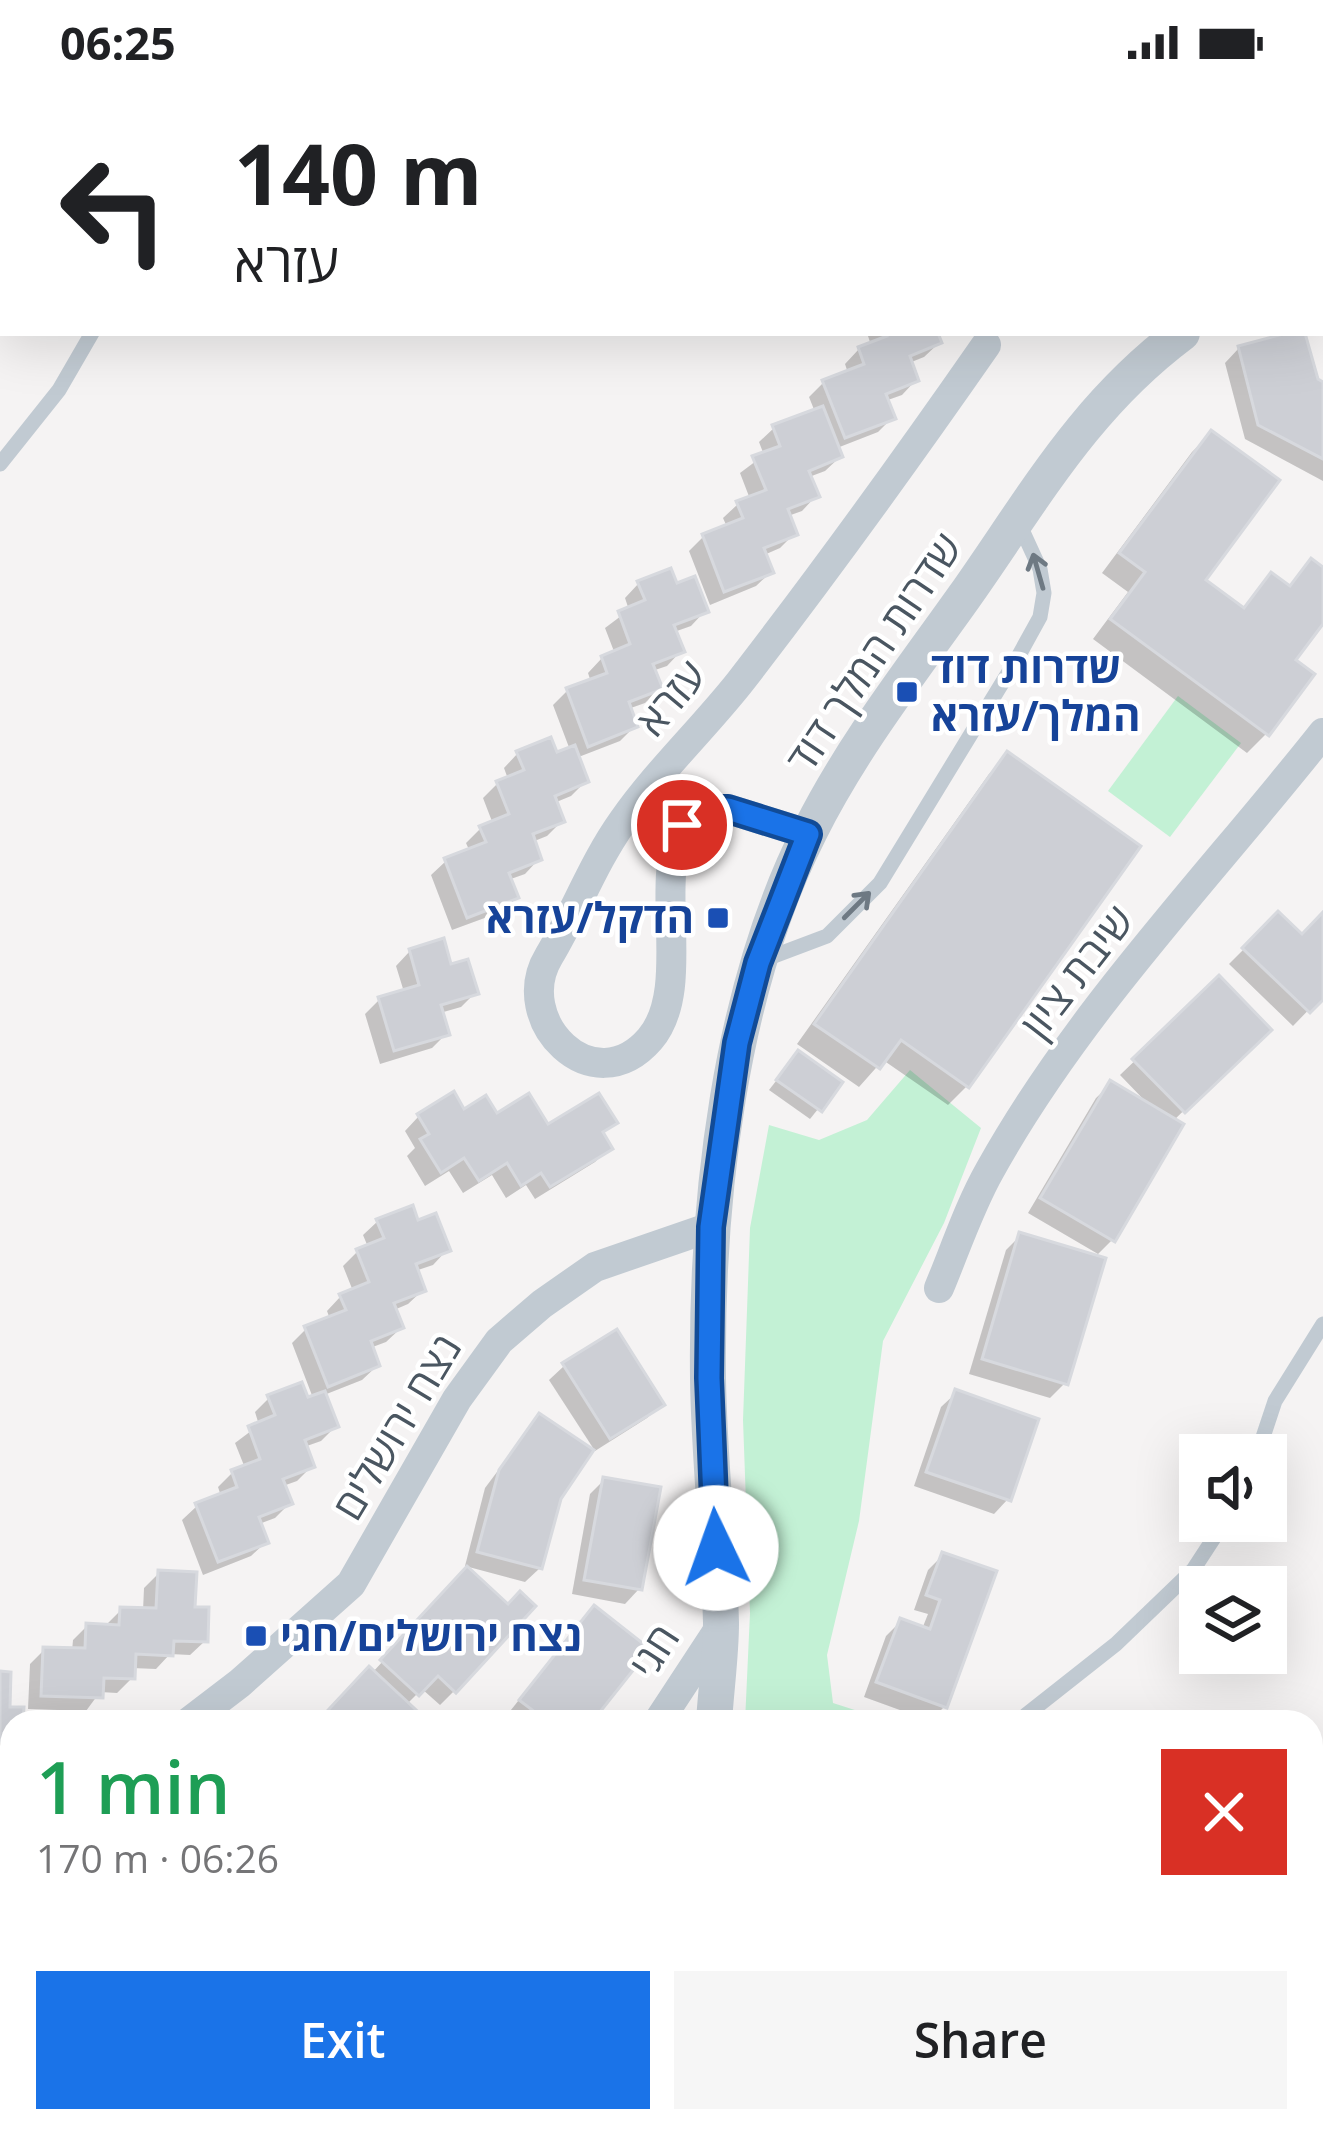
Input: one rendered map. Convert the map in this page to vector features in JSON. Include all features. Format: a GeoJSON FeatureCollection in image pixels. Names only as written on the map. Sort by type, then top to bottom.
{"type":"FeatureCollection","features":[{"type":"Feature","properties":{"kind":"street","name":"שדרות המלך דוד"},"geometry":{"type":"LineString","coordinates":[[715,1710],[721,1626],[709,1378],[711,1227],[737,1043],[758,963],[808,834],[855,751],[1088,420],[1137,369],[1178,336]]}},
{"type":"Feature","properties":{"kind":"street","name":"עזרא"},"geometry":{"type":"LineString","coordinates":[[808,834],[728,809],[701,809],[682,825],[674,856],[667,1010],[653,1036],[635,1054],[608,1062],[581,1062],[558,1043],[544,1020],[539,994],[542,967],[598,859],[637,802],[714,714],[844,548],[986,345]]}},
{"type":"Feature","properties":{"kind":"street","name":"שיבת ציון"},"geometry":{"type":"LineString","coordinates":[[939,1288],[988,1172],[1052,1072],[1114,988],[1323,733]]}},
{"type":"Feature","properties":{"kind":"street","name":"נצח ירושלים"},"geometry":{"type":"LineString","coordinates":[[205,1710],[351,1584],[457,1399],[500,1341],[595,1267],[711,1227]]}},
{"type":"Feature","properties":{"kind":"street","name":"חגי"},"geometry":{"type":"LineString","coordinates":[[666,1710],[721,1626]]}},
{"type":"Feature","properties":{"kind":"lane"},"geometry":{"type":"LineString","coordinates":[[0,464],[59,390],[90,336]]}},
{"type":"Feature","properties":{"kind":"lane"},"geometry":{"type":"LineString","coordinates":[[758,963],[826,936],[880,883],[1018,656],[1040,617],[1044,593],[1040,569],[1018,521]]}},
{"type":"Feature","properties":{"kind":"lane"},"geometry":{"type":"LineString","coordinates":[[1264,1434],[1275,1401],[1323,1324]]}},
{"type":"Feature","properties":{"kind":"lane"},"geometry":{"type":"LineString","coordinates":[[1032,1710],[1116,1644],[1192,1570],[1211,1542]]}},
{"type":"Feature","properties":{"kind":"green space"},"geometry":{"type":"Polygon","coordinates":[[[1178,696],[1241,743],[1170,837],[1108,791],[1178,696]]]}},
{"type":"Feature","properties":{"kind":"green space"},"geometry":{"type":"Polygon","coordinates":[[[910,1070],[981,1128],[944,1223],[883,1341],[859,1521],[827,1655],[833,1703],[855,1710],[746,1710],[750,1613],[743,1420],[750,1228],[769,1125],[819,1140],[867,1120],[910,1070]]]}},
{"type":"Feature","properties":{"kind":"building"},"geometry":{"type":"Polygon","coordinates":[[[887,336],[939,336],[942,343],[910,356],[919,381],[886,394],[896,419],[845,438],[822,380],[864,364],[858,347],[887,336]]]}},
{"type":"Feature","properties":{"kind":"building"},"geometry":{"type":"Polygon","coordinates":[[[1276,336],[1306,336],[1318,379],[1323,382],[1323,459],[1258,425],[1238,346],[1276,336]]]}},
{"type":"Feature","properties":{"kind":"building"},"geometry":{"type":"Polygon","coordinates":[[[823,406],[843,457],[809,471],[820,497],[788,509],[798,535],[764,548],[774,573],[724,592],[702,534],[743,518],[736,501],[766,490],[752,456],[780,446],[772,425],[823,406]]]}},
{"type":"Feature","properties":{"kind":"building"},"geometry":{"type":"Polygon","coordinates":[[[1211,430],[1280,480],[1206,580],[1244,608],[1271,572],[1290,586],[1311,558],[1323,567],[1323,624],[1296,660],[1315,674],[1269,736],[1110,619],[1145,572],[1119,553],[1211,430]]]}},
{"type":"Feature","properties":{"kind":"building"},"geometry":{"type":"Polygon","coordinates":[[[671,568],[677,583],[695,576],[709,612],[674,625],[685,652],[653,664],[663,689],[629,702],[638,727],[588,747],[566,688],[607,673],[601,656],[630,644],[618,611],[645,600],[637,581],[671,568]]]}},
{"type":"Feature","properties":{"kind":"building"},"geometry":{"type":"Polygon","coordinates":[[[551,737],[557,752],[575,745],[589,782],[555,796],[565,822],[533,834],[542,860],[509,873],[519,898],[467,918],[444,858],[486,842],[479,826],[509,814],[496,781],[524,770],[516,751],[551,737]]]}},
{"type":"Feature","properties":{"kind":"building"},"geometry":{"type":"Polygon","coordinates":[[[1007,751],[1141,846],[969,1088],[901,1040],[880,1069],[814,1024],[1007,751]]]}},
{"type":"Feature","properties":{"kind":"building"},"geometry":{"type":"Polygon","coordinates":[[[1278,911],[1302,934],[1323,912],[1323,1000],[1310,1013],[1242,948],[1278,911]]]}},
{"type":"Feature","properties":{"kind":"building"},"geometry":{"type":"Polygon","coordinates":[[[444,938],[451,964],[468,959],[479,994],[441,1005],[450,1035],[394,1051],[378,997],[419,985],[409,949],[444,938]]]}},
{"type":"Feature","properties":{"kind":"building"},"geometry":{"type":"Polygon","coordinates":[[[1219,975],[1272,1030],[1185,1113],[1132,1059],[1219,975]]]}},
{"type":"Feature","properties":{"kind":"building"},"geometry":{"type":"Polygon","coordinates":[[[798,1050],[843,1082],[822,1112],[776,1080],[798,1050]]]}},
{"type":"Feature","properties":{"kind":"building"},"geometry":{"type":"Polygon","coordinates":[[[1110,1080],[1184,1124],[1115,1242],[1040,1198],[1110,1080]]]}},
{"type":"Feature","properties":{"kind":"building"},"geometry":{"type":"Polygon","coordinates":[[[454,1091],[464,1109],[486,1095],[497,1113],[529,1093],[548,1124],[599,1093],[618,1123],[603,1132],[613,1149],[550,1187],[541,1173],[521,1186],[507,1163],[479,1181],[464,1158],[441,1173],[420,1139],[429,1134],[417,1114],[454,1091]]]}},
{"type":"Feature","properties":{"kind":"building"},"geometry":{"type":"Polygon","coordinates":[[[413,1205],[418,1220],[436,1213],[451,1251],[416,1264],[426,1291],[394,1303],[404,1328],[371,1341],[380,1366],[328,1387],[304,1326],[346,1310],[339,1294],[369,1282],[356,1249],[384,1238],[376,1219],[413,1205]]]}},
{"type":"Feature","properties":{"kind":"building"},"geometry":{"type":"Polygon","coordinates":[[[1019,1232],[1106,1258],[1068,1385],[982,1359],[1019,1232]]]}},
{"type":"Feature","properties":{"kind":"building"},"geometry":{"type":"Polygon","coordinates":[[[617,1329],[665,1405],[610,1439],[562,1363],[617,1329]]]}},
{"type":"Feature","properties":{"kind":"building"},"geometry":{"type":"Polygon","coordinates":[[[302,1382],[308,1397],[325,1391],[339,1427],[305,1440],[315,1467],[283,1479],[293,1504],[259,1517],[269,1543],[218,1562],[195,1503],[237,1487],[231,1470],[260,1459],[248,1426],[275,1415],[267,1395],[302,1382]]]}},
{"type":"Feature","properties":{"kind":"building"},"geometry":{"type":"Polygon","coordinates":[[[955,1389],[1039,1419],[1011,1501],[926,1472],[955,1389]]]}},
{"type":"Feature","properties":{"kind":"building"},"geometry":{"type":"Polygon","coordinates":[[[539,1413],[594,1450],[561,1499],[542,1569],[477,1552],[499,1470],[539,1413]]]}},
{"type":"Feature","properties":{"kind":"building"},"geometry":{"type":"Polygon","coordinates":[[[603,1477],[661,1487],[642,1590],[584,1580],[603,1477]]]}},
{"type":"Feature","properties":{"kind":"building"},"geometry":{"type":"Polygon","coordinates":[[[942,1552],[997,1571],[947,1708],[876,1682],[900,1618],[930,1629],[940,1600],[926,1595],[942,1552]]]}},
{"type":"Feature","properties":{"kind":"building"},"geometry":{"type":"Polygon","coordinates":[[[467,1566],[508,1604],[520,1591],[536,1606],[456,1693],[438,1676],[419,1696],[380,1660],[467,1566]]]}},
{"type":"Feature","properties":{"kind":"building"},"geometry":{"type":"Polygon","coordinates":[[[158,1570],[197,1572],[195,1607],[209,1607],[208,1642],[174,1641],[173,1656],[136,1654],[135,1679],[104,1678],[103,1698],[41,1696],[43,1647],[85,1648],[86,1623],[119,1625],[120,1607],[156,1608],[158,1570]]]}},
{"type":"Feature","properties":{"kind":"building"},"geometry":{"type":"Polygon","coordinates":[[[594,1605],[650,1649],[602,1710],[532,1710],[519,1700],[594,1605]]]}},
{"type":"Feature","properties":{"kind":"building"},"geometry":{"type":"Polygon","coordinates":[[[369,1666],[416,1710],[328,1710],[369,1666]]]}},
{"type":"Feature","properties":{"kind":"building"},"geometry":{"type":"Polygon","coordinates":[[[0,1671],[11,1672],[10,1707],[24,1710],[0,1710],[0,1671]]]}},
{"type":"Feature","properties":{"kind":"place","name":"שדרות דוד המלך/עזרא"},"geometry":{"type":"Point","coordinates":[907,692]}},
{"type":"Feature","properties":{"kind":"place","name":"הדקל/עזרא"},"geometry":{"type":"Point","coordinates":[718,918]}},
{"type":"Feature","properties":{"kind":"place","name":"נצח ירושלים/חגי"},"geometry":{"type":"Point","coordinates":[256,1636]}},
{"type":"Feature","properties":{"kind":"route"},"geometry":{"type":"LineString","coordinates":[[682,825],[701,809],[728,809],[808,834],[758,963],[737,1043],[711,1227],[709,1378],[716,1548]]}}]}
